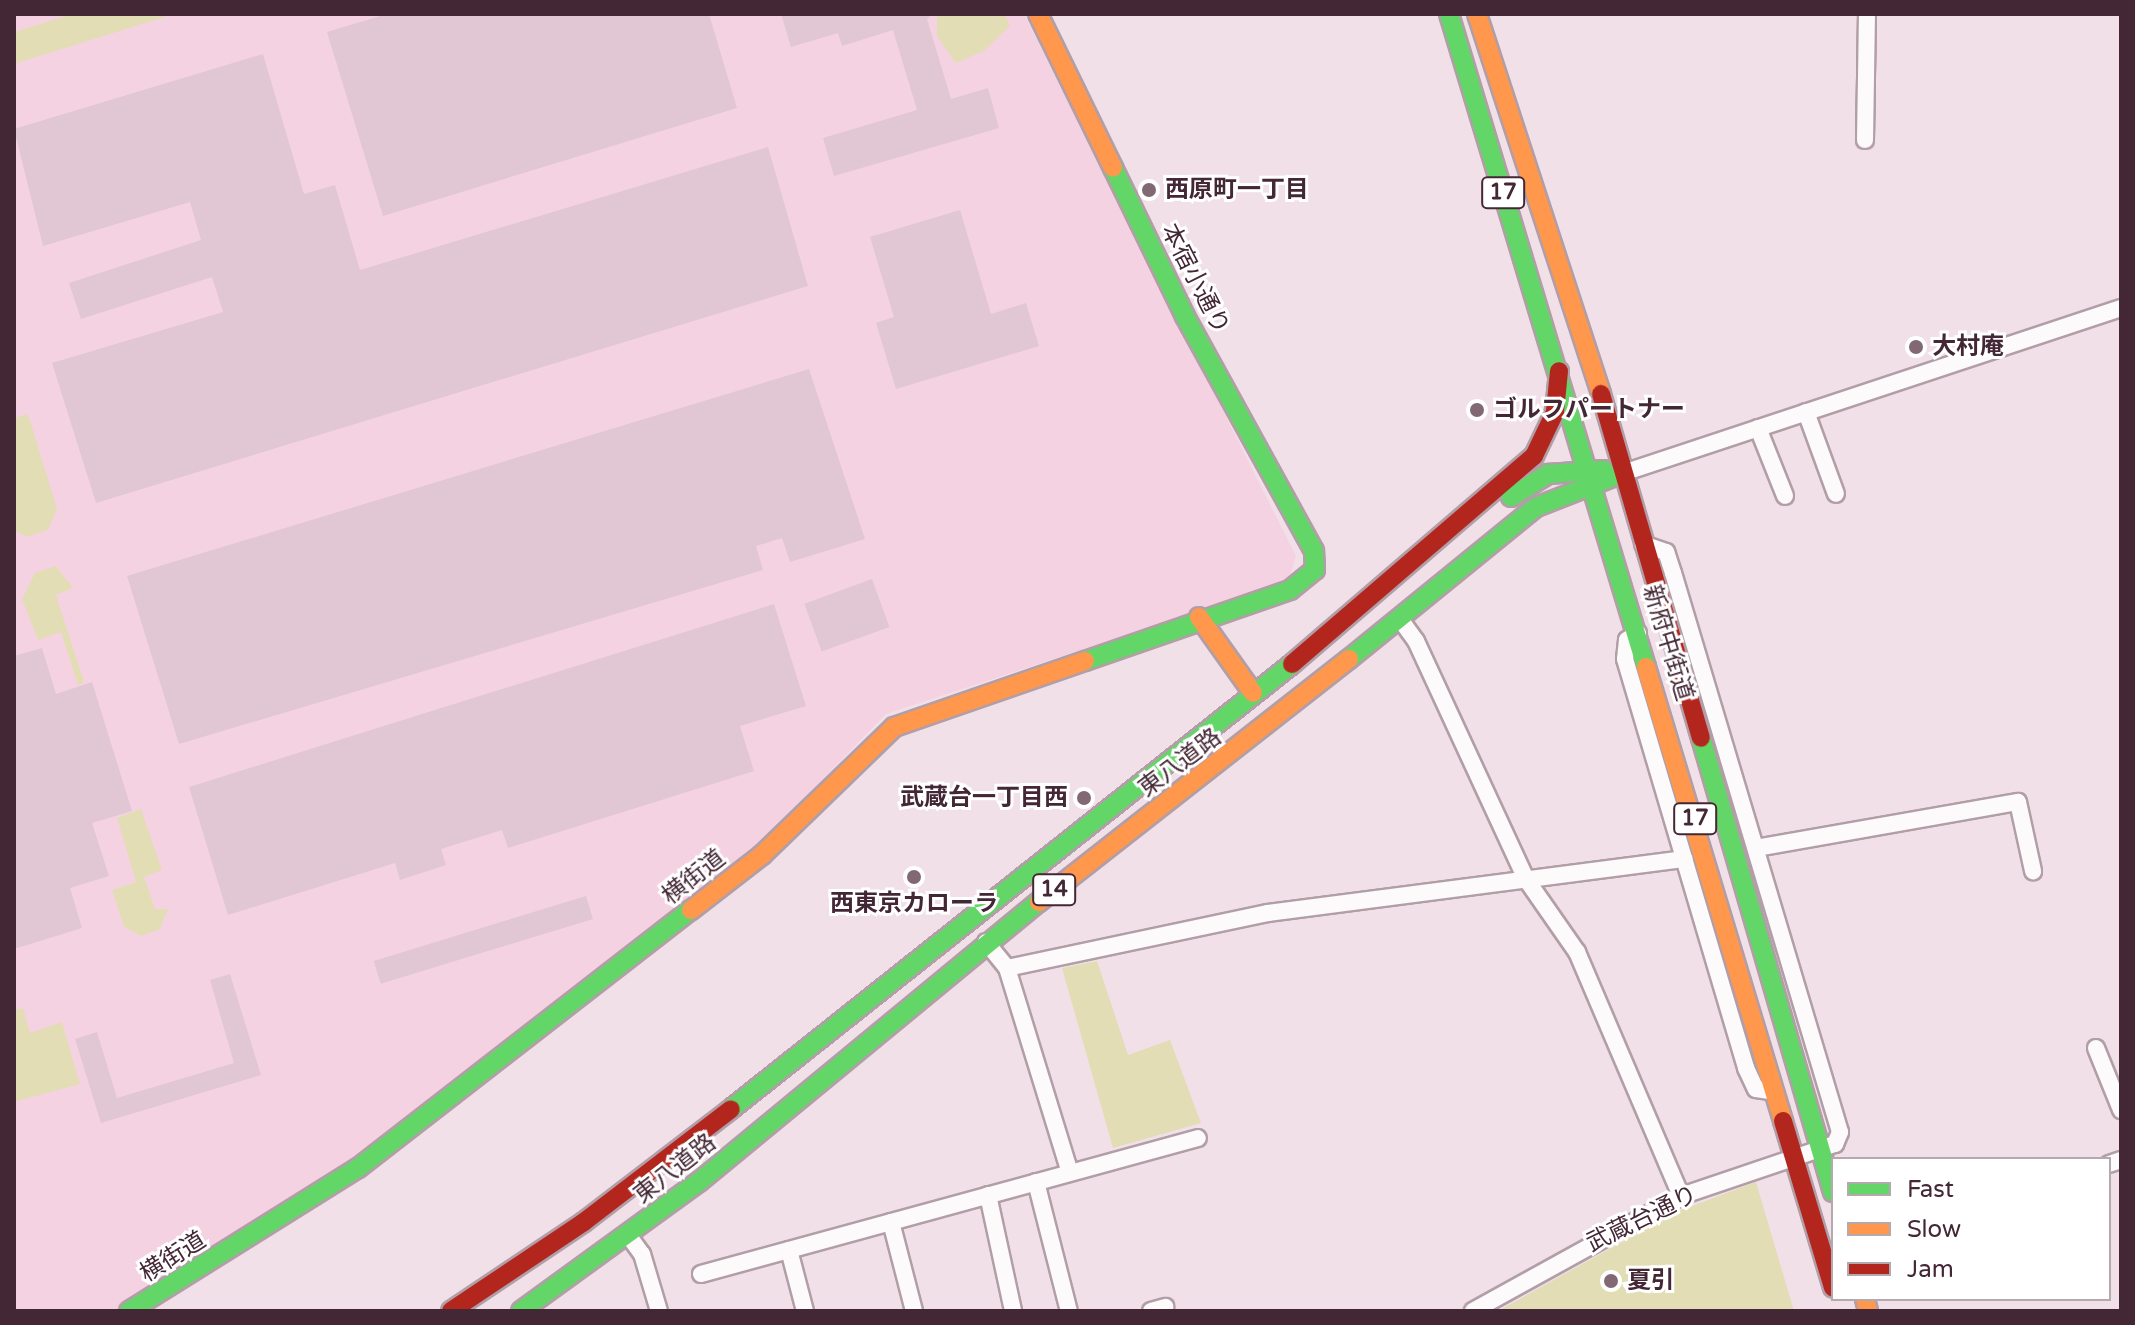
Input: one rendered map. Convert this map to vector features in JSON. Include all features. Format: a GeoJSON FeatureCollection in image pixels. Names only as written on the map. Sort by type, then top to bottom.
{"type":"FeatureCollection","features":[{"type":"Feature","properties":{"kind":"main road","name":"本宿小通り"},"geometry":{"type":"LineString","coordinates":[[1038,14],[1185,316],[1317,560]]}},
{"type":"Feature","properties":{"kind":"main road","name":"新府中街道"},"geometry":{"type":"LineString","coordinates":[[1449,14],[1592,474],[1831,1281]]}},
{"type":"Feature","properties":{"kind":"main road","name":"新府中街道"},"geometry":{"type":"LineString","coordinates":[[1477,14],[1623,473],[1831,1185]]}},
{"type":"Feature","properties":{"kind":"main road","name":"東八道路"},"geometry":{"type":"LineString","coordinates":[[451,1311],[664,1161],[1348,619],[1534,456],[1555,412],[1559,371]]}},
{"type":"Feature","properties":{"kind":"main road","name":"東八道路"},"geometry":{"type":"LineString","coordinates":[[1348,619],[1386,599],[1521,488],[1548,474],[1623,473]]}},
{"type":"Feature","properties":{"kind":"main road","name":"東八道路"},"geometry":{"type":"LineString","coordinates":[[521,1311],[628,1235],[829,1076],[986,942],[1400,619],[1546,499],[1592,474]]}},
{"type":"Feature","properties":{"kind":"main road","name":"横街道"},"geometry":{"type":"LineString","coordinates":[[129,1311],[358,1168],[762,855],[894,727],[1199,617],[1297,587],[1317,560]]}},
{"type":"Feature","properties":{"kind":"main road"},"geometry":{"type":"LineString","coordinates":[[1199,617],[1253,693]]}},
{"type":"Feature","properties":{"kind":"main road"},"geometry":{"type":"LineString","coordinates":[[664,1161],[658,1177],[675,1183],[746,1128],[829,1076]]}},
{"type":"Feature","properties":{"kind":"main road"},"geometry":{"type":"LineString","coordinates":[[468,1311],[580,1244],[590,1250],[584,1267]]}},
{"type":"Feature","properties":{"kind":"street"},"geometry":{"type":"LineString","coordinates":[[1865,140],[1867,14]]}},
{"type":"Feature","properties":{"kind":"street"},"geometry":{"type":"LineString","coordinates":[[1623,473],[2121,310]]}},
{"type":"Feature","properties":{"kind":"street"},"geometry":{"type":"LineString","coordinates":[[1806,412],[1836,494]]}},
{"type":"Feature","properties":{"kind":"street"},"geometry":{"type":"LineString","coordinates":[[1758,428],[1785,496]]}},
{"type":"Feature","properties":{"kind":"street"},"geometry":{"type":"LineString","coordinates":[[1643,544],[1666,552],[1836,1112],[1839,1138],[1821,1149]]}},
{"type":"Feature","properties":{"kind":"street"},"geometry":{"type":"LineString","coordinates":[[1400,619],[1416,641],[1526,879],[1577,952],[1681,1196]]}},
{"type":"Feature","properties":{"kind":"street"},"geometry":{"type":"LineString","coordinates":[[1639,632],[1627,640],[1625,659],[1751,1082],[1763,1093],[1775,1092]]}},
{"type":"Feature","properties":{"kind":"street"},"geometry":{"type":"LineString","coordinates":[[1756,848],[2018,802],[2033,871]]}},
{"type":"Feature","properties":{"kind":"street"},"geometry":{"type":"LineString","coordinates":[[1007,968],[1268,913],[1685,859]]}},
{"type":"Feature","properties":{"kind":"street"},"geometry":{"type":"LineString","coordinates":[[986,942],[1007,968],[1070,1173]]}},
{"type":"Feature","properties":{"kind":"street"},"geometry":{"type":"LineString","coordinates":[[2096,1048],[2121,1110]]}},
{"type":"Feature","properties":{"kind":"street"},"geometry":{"type":"LineString","coordinates":[[701,1274],[1198,1138]]}},
{"type":"Feature","properties":{"kind":"street","name":"武蔵台通り"},"geometry":{"type":"LineString","coordinates":[[1473,1311],[1681,1196],[1821,1149]]}},
{"type":"Feature","properties":{"kind":"street"},"geometry":{"type":"LineString","coordinates":[[1036,1182],[1069,1311]]}},
{"type":"Feature","properties":{"kind":"street"},"geometry":{"type":"LineString","coordinates":[[988,1195],[1013,1311]]}},
{"type":"Feature","properties":{"kind":"street"},"geometry":{"type":"LineString","coordinates":[[891,1222],[914,1311]]}},
{"type":"Feature","properties":{"kind":"street"},"geometry":{"type":"LineString","coordinates":[[628,1235],[642,1254],[659,1311]]}},
{"type":"Feature","properties":{"kind":"street"},"geometry":{"type":"LineString","coordinates":[[789,1250],[805,1311]]}},
{"type":"Feature","properties":{"kind":"shaded area"},"geometry":{"type":"Polygon","coordinates":[[[14,14],[1024,14],[1296,556],[1288,582],[886,714],[759,845],[370,1153],[115,1311],[14,1311],[14,14]]]}},
{"type":"Feature","properties":{"kind":"shaded area"},"geometry":{"type":"Polygon","coordinates":[[[73,14],[174,14],[14,64],[14,32],[73,14]]]}},
{"type":"Feature","properties":{"kind":"shaded area"},"geometry":{"type":"Polygon","coordinates":[[[937,14],[1005,14],[1010,26],[984,51],[956,63],[937,36],[937,14]]]}},
{"type":"Feature","properties":{"kind":"shaded area"},"geometry":{"type":"Polygon","coordinates":[[[28,414],[57,509],[48,530],[26,537],[14,530],[14,418],[28,414]]]}},
{"type":"Feature","properties":{"kind":"shaded area"},"geometry":{"type":"Polygon","coordinates":[[[56,566],[73,588],[56,595],[84,682],[78,685],[61,632],[38,640],[22,599],[35,573],[56,566]]]}},
{"type":"Feature","properties":{"kind":"shaded area"},"geometry":{"type":"Polygon","coordinates":[[[141,809],[162,870],[144,877],[155,909],[168,909],[160,929],[141,936],[124,927],[112,890],[136,882],[117,818],[141,809]]]}},
{"type":"Feature","properties":{"kind":"shaded area"},"geometry":{"type":"Polygon","coordinates":[[[1097,961],[1128,1055],[1170,1040],[1201,1123],[1113,1148],[1062,968],[1097,961]]]}},
{"type":"Feature","properties":{"kind":"shaded area"},"geometry":{"type":"Polygon","coordinates":[[[23,1008],[30,1033],[62,1022],[80,1084],[14,1102],[14,1010],[23,1008]]]}},
{"type":"Feature","properties":{"kind":"shaded area"},"geometry":{"type":"Polygon","coordinates":[[[1756,1182],[1794,1311],[1498,1311],[1676,1212],[1756,1182]]]}},
{"type":"Feature","properties":{"kind":"building"},"geometry":{"type":"Polygon","coordinates":[[[387,14],[709,14],[737,108],[383,216],[327,32],[387,14]]]}},
{"type":"Feature","properties":{"kind":"building"},"geometry":{"type":"Polygon","coordinates":[[[781,14],[932,14],[927,19],[951,99],[988,88],[999,128],[834,176],[823,138],[917,110],[893,30],[842,46],[838,33],[791,47],[781,14]]]}},
{"type":"Feature","properties":{"kind":"building"},"geometry":{"type":"Polygon","coordinates":[[[263,54],[304,194],[335,185],[360,270],[768,147],[808,286],[96,503],[52,363],[223,312],[212,277],[81,319],[69,283],[201,240],[190,202],[43,246],[14,129],[263,54]]]}},
{"type":"Feature","properties":{"kind":"building"},"geometry":{"type":"Polygon","coordinates":[[[960,210],[991,314],[1026,303],[1039,346],[896,389],[876,323],[894,317],[870,237],[960,210]]]}},
{"type":"Feature","properties":{"kind":"building"},"geometry":{"type":"Polygon","coordinates":[[[809,369],[865,539],[790,562],[782,538],[756,546],[763,570],[179,744],[127,576],[809,369]]]}},
{"type":"Feature","properties":{"kind":"building"},"geometry":{"type":"Polygon","coordinates":[[[872,579],[889,627],[822,652],[804,604],[872,579]]]}},
{"type":"Feature","properties":{"kind":"building"},"geometry":{"type":"Polygon","coordinates":[[[774,604],[806,706],[740,726],[754,771],[508,848],[502,830],[441,849],[446,865],[400,880],[395,863],[228,915],[189,787],[774,604]]]}},
{"type":"Feature","properties":{"kind":"building"},"geometry":{"type":"Polygon","coordinates":[[[42,648],[56,694],[92,682],[132,811],[92,823],[109,876],[70,888],[82,928],[14,949],[14,656],[42,648]]]}},
{"type":"Feature","properties":{"kind":"building"},"geometry":{"type":"Polygon","coordinates":[[[586,896],[593,919],[381,984],[374,961],[586,896]]]}},
{"type":"Feature","properties":{"kind":"building"},"geometry":{"type":"Polygon","coordinates":[[[230,974],[261,1075],[101,1123],[75,1039],[97,1032],[117,1098],[234,1063],[210,980],[230,974]]]}},
{"type":"Feature","properties":{"kind":"traffic: fast"},"geometry":{"type":"LineString","coordinates":[[1449,14],[1646,667]]}},
{"type":"Feature","properties":{"kind":"traffic: fast"},"geometry":{"type":"LineString","coordinates":[[1085,661],[1290,590],[1315,570],[1314,551],[1185,316],[1113,168]]}},
{"type":"Feature","properties":{"kind":"traffic: fast"},"geometry":{"type":"LineString","coordinates":[[1511,497],[1548,474],[1604,470]]}},
{"type":"Feature","properties":{"kind":"traffic: fast"},"geometry":{"type":"LineString","coordinates":[[1349,659],[1536,507],[1623,473]]}},
{"type":"Feature","properties":{"kind":"traffic: fast"},"geometry":{"type":"LineString","coordinates":[[731,1109],[1292,664]]}},
{"type":"Feature","properties":{"kind":"traffic: fast"},"geometry":{"type":"LineString","coordinates":[[1701,738],[1831,1185]]}},
{"type":"Feature","properties":{"kind":"traffic: fast"},"geometry":{"type":"LineString","coordinates":[[521,1311],[700,1181],[1039,902]]}},
{"type":"Feature","properties":{"kind":"traffic: fast"},"geometry":{"type":"LineString","coordinates":[[129,1311],[358,1168],[691,910]]}},
{"type":"Feature","properties":{"kind":"traffic: slow"},"geometry":{"type":"LineString","coordinates":[[1038,14],[1113,168]]}},
{"type":"Feature","properties":{"kind":"traffic: slow"},"geometry":{"type":"LineString","coordinates":[[1477,14],[1601,394]]}},
{"type":"Feature","properties":{"kind":"traffic: slow"},"geometry":{"type":"LineString","coordinates":[[1199,617],[1253,693]]}},
{"type":"Feature","properties":{"kind":"traffic: slow"},"geometry":{"type":"LineString","coordinates":[[1039,902],[1349,659]]}},
{"type":"Feature","properties":{"kind":"traffic: slow"},"geometry":{"type":"LineString","coordinates":[[691,910],[762,855],[894,727],[1085,661]]}},
{"type":"Feature","properties":{"kind":"traffic: slow"},"geometry":{"type":"LineString","coordinates":[[1646,667],[1783,1121]]}},
{"type":"Feature","properties":{"kind":"traffic: slow"},"geometry":{"type":"LineString","coordinates":[[1866,1301],[1868,1311]]}},
{"type":"Feature","properties":{"kind":"traffic: jam"},"geometry":{"type":"LineString","coordinates":[[1292,664],[1534,456],[1555,412],[1559,371]]}},
{"type":"Feature","properties":{"kind":"traffic: jam"},"geometry":{"type":"LineString","coordinates":[[1601,394],[1701,738]]}},
{"type":"Feature","properties":{"kind":"traffic: jam"},"geometry":{"type":"LineString","coordinates":[[451,1311],[584,1222],[731,1109]]}},
{"type":"Feature","properties":{"kind":"traffic: jam"},"geometry":{"type":"LineString","coordinates":[[1783,1121],[1831,1281]]}},
{"type":"Feature","properties":{"kind":"place","name":"西原町一丁目"},"geometry":{"type":"Point","coordinates":[1149,190]}},
{"type":"Feature","properties":{"kind":"place","name":"大村庵"},"geometry":{"type":"Point","coordinates":[1916,347]}},
{"type":"Feature","properties":{"kind":"place","name":"ゴルフパートナー"},"geometry":{"type":"Point","coordinates":[1477,410]}},
{"type":"Feature","properties":{"kind":"place","name":"武蔵台一丁目西"},"geometry":{"type":"Point","coordinates":[1084,798]}},
{"type":"Feature","properties":{"kind":"place","name":"西東京カローラ"},"geometry":{"type":"Point","coordinates":[914,877]}},
{"type":"Feature","properties":{"kind":"place","name":"夏引"},"geometry":{"type":"Point","coordinates":[1611,1281]}}]}
